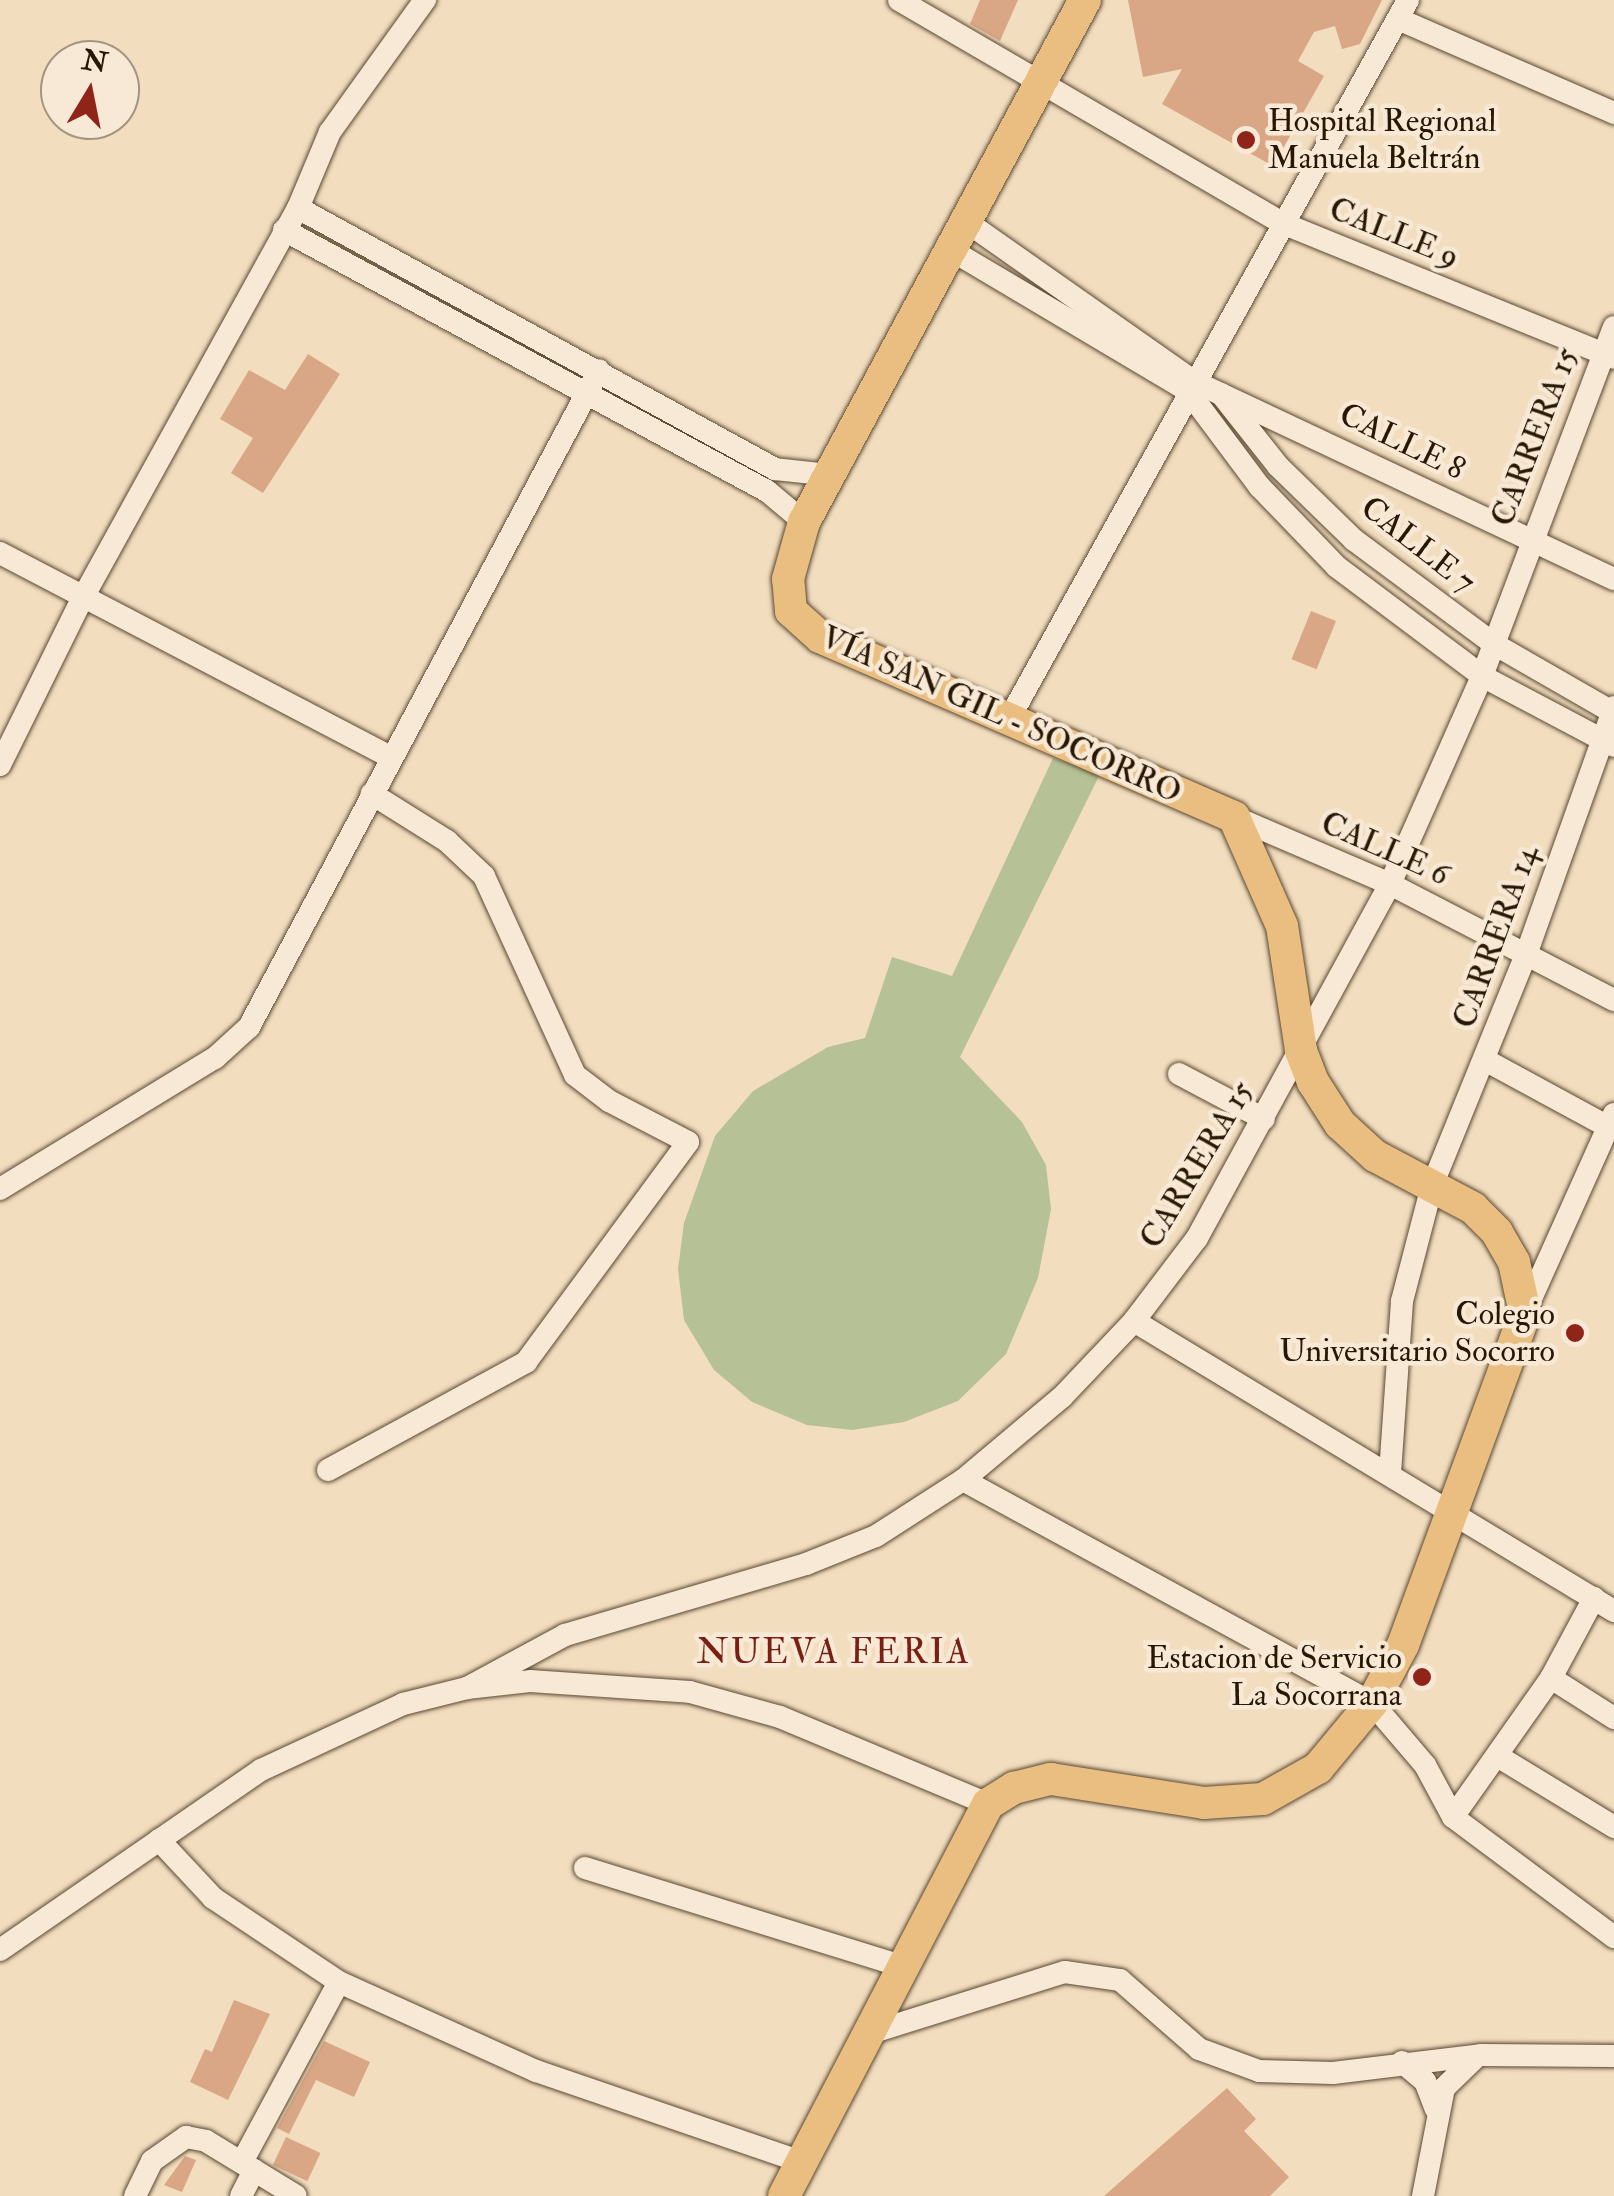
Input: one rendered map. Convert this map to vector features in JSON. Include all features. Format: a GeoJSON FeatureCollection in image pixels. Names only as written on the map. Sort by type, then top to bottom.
{"type":"FeatureCollection","features":[{"type":"Feature","properties":{"kind":"highway","name":"VÍA SAN GIL - SOCORRO"},"geometry":{"type":"LineString","coordinates":[[1085,0],[804,522],[788,579],[791,611],[802,628],[1234,816]]}},
{"type":"Feature","properties":{"kind":"highway"},"geometry":{"type":"LineString","coordinates":[[784,2196],[988,1804],[1014,1788],[1050,1779],[1204,1803],[1263,1799],[1318,1768],[1372,1703],[1403,1645],[1524,1313],[1514,1262],[1497,1232],[1474,1208],[1376,1156],[1340,1124],[1301,1050],[1282,926],[1234,816]]}},
{"type":"Feature","properties":{"kind":"street"},"geometry":{"type":"LineString","coordinates":[[0,765],[81,601],[298,208],[330,132],[425,0]]}},
{"type":"Feature","properties":{"kind":"street","name":"CALLE 9"},"geometry":{"type":"LineString","coordinates":[[899,0],[1282,223],[1608,356]]}},
{"type":"Feature","properties":{"kind":"street"},"geometry":{"type":"LineString","coordinates":[[1009,719],[1200,387],[1282,223],[1403,10],[1614,113]]}},
{"type":"Feature","properties":{"kind":"street"},"geometry":{"type":"LineString","coordinates":[[298,208],[775,469],[830,474]]}},
{"type":"Feature","properties":{"kind":"street"},"geometry":{"type":"LineString","coordinates":[[284,230],[767,491],[804,522]]}},
{"type":"Feature","properties":{"kind":"street"},"geometry":{"type":"LineString","coordinates":[[959,236],[1200,387]]}},
{"type":"Feature","properties":{"kind":"street"},"geometry":{"type":"LineString","coordinates":[[959,236],[1200,387],[1259,486],[1337,567],[1482,676],[1609,742]]}},
{"type":"Feature","properties":{"kind":"street","name":"CARRERA 15"},"geometry":{"type":"LineString","coordinates":[[467,1688],[565,1635],[806,1564],[876,1536],[963,1480],[1062,1398],[1134,1321],[1197,1238],[1390,884],[1482,676],[1529,540],[1608,356],[1614,327]]}},
{"type":"Feature","properties":{"kind":"street"},"geometry":{"type":"LineString","coordinates":[[0,1189],[215,1058],[249,1027],[599,370]]}},
{"type":"Feature","properties":{"kind":"street","name":"CALLE 7"},"geometry":{"type":"LineString","coordinates":[[1200,387],[1354,540],[1494,644],[1613,710]]}},
{"type":"Feature","properties":{"kind":"street","name":"CALLE 8"},"geometry":{"type":"LineString","coordinates":[[1200,387],[1614,579]]}},
{"type":"Feature","properties":{"kind":"street"},"geometry":{"type":"LineString","coordinates":[[1337,567],[1354,540]]}},
{"type":"Feature","properties":{"kind":"street"},"geometry":{"type":"LineString","coordinates":[[0,554],[81,601],[390,757]]}},
{"type":"Feature","properties":{"kind":"street","name":"CARRERA 14"},"geometry":{"type":"LineString","coordinates":[[1390,1473],[1402,1301],[1432,1186],[1486,1060],[1609,742],[1613,710]]}},
{"type":"Feature","properties":{"kind":"street"},"geometry":{"type":"LineString","coordinates":[[328,1470],[526,1362],[688,1142],[608,1101],[575,1075],[484,876],[446,841],[372,794]]}},
{"type":"Feature","properties":{"kind":"street","name":"CALLE 6"},"geometry":{"type":"LineString","coordinates":[[1234,816],[1390,884],[1614,1000]]}},
{"type":"Feature","properties":{"kind":"street"},"geometry":{"type":"LineString","coordinates":[[1486,1060],[1612,1123],[1524,1313]]}},
{"type":"Feature","properties":{"kind":"street"},"geometry":{"type":"LineString","coordinates":[[1179,1074],[1264,1119]]}},
{"type":"Feature","properties":{"kind":"street"},"geometry":{"type":"LineString","coordinates":[[1134,1321],[1604,1604],[1454,1817]]}},
{"type":"Feature","properties":{"kind":"street"},"geometry":{"type":"LineString","coordinates":[[963,1480],[1372,1703],[1425,1765],[1454,1817],[1614,1937]]}},
{"type":"Feature","properties":{"kind":"street"},"geometry":{"type":"LineString","coordinates":[[1551,1678],[1614,1718]]}},
{"type":"Feature","properties":{"kind":"street"},"geometry":{"type":"LineString","coordinates":[[0,1950],[261,1770],[403,1704],[467,1688],[530,1681],[690,1692],[780,1717],[988,1804]]}},
{"type":"Feature","properties":{"kind":"street"},"geometry":{"type":"LineString","coordinates":[[1499,1757],[1614,1826]]}},
{"type":"Feature","properties":{"kind":"street"},"geometry":{"type":"LineString","coordinates":[[159,1840],[213,1898],[340,1982],[536,2071],[802,2162]]}},
{"type":"Feature","properties":{"kind":"street"},"geometry":{"type":"LineString","coordinates":[[585,1868],[902,1966]]}},
{"type":"Feature","properties":{"kind":"street"},"geometry":{"type":"LineString","coordinates":[[868,2034],[1065,1972],[1120,1980],[1191,2043],[1233,2064],[1290,2074],[1480,2055],[1614,2056]]}},
{"type":"Feature","properties":{"kind":"street"},"geometry":{"type":"LineString","coordinates":[[241,2196],[248,2166],[340,1982]]}},
{"type":"Feature","properties":{"kind":"street"},"geometry":{"type":"LineString","coordinates":[[1423,2196],[1431,2179],[1436,2109],[1450,2076],[1480,2055]]}},
{"type":"Feature","properties":{"kind":"street"},"geometry":{"type":"LineString","coordinates":[[1402,2062],[1425,2081],[1436,2109]]}},
{"type":"Feature","properties":{"kind":"street"},"geometry":{"type":"LineString","coordinates":[[134,2196],[152,2161],[186,2137],[206,2141],[296,2196]]}},
{"type":"Feature","properties":{"kind":"green space"},"geometry":{"type":"Polygon","coordinates":[[[1053,758],[1100,774],[960,1057],[1022,1122],[1046,1165],[1051,1209],[1038,1278],[1006,1354],[958,1401],[904,1422],[852,1430],[807,1425],[752,1402],[714,1370],[684,1320],[678,1269],[684,1223],[715,1136],[753,1091],[828,1047],[865,1038],[892,957],[952,976],[1053,758]]]}},
{"type":"Feature","properties":{"kind":"building"},"geometry":{"type":"Polygon","coordinates":[[[980,0],[1018,0],[1000,41],[970,24],[980,0]]]}},
{"type":"Feature","properties":{"kind":"building"},"geometry":{"type":"Polygon","coordinates":[[[1128,0],[1382,0],[1360,44],[1342,49],[1335,26],[1314,32],[1298,61],[1324,76],[1273,166],[1162,104],[1182,69],[1143,77],[1128,0]]]}},
{"type":"Feature","properties":{"kind":"building"},"geometry":{"type":"Polygon","coordinates":[[[308,354],[340,374],[263,493],[231,473],[253,438],[220,419],[249,370],[285,390],[308,354]]]}},
{"type":"Feature","properties":{"kind":"building"},"geometry":{"type":"Polygon","coordinates":[[[1311,611],[1336,621],[1317,669],[1292,659],[1311,611]]]}},
{"type":"Feature","properties":{"kind":"building"},"geometry":{"type":"Polygon","coordinates":[[[234,2000],[270,2014],[228,2100],[190,2082],[205,2049],[212,2052],[234,2000]]]}},
{"type":"Feature","properties":{"kind":"building"},"geometry":{"type":"Polygon","coordinates":[[[324,2041],[370,2062],[354,2097],[316,2080],[289,2134],[277,2128],[324,2041]]]}},
{"type":"Feature","properties":{"kind":"building"},"geometry":{"type":"Polygon","coordinates":[[[1227,2088],[1256,2119],[1244,2131],[1289,2177],[1270,2196],[1104,2196],[1227,2088]]]}},
{"type":"Feature","properties":{"kind":"building"},"geometry":{"type":"Polygon","coordinates":[[[286,2137],[320,2153],[307,2181],[273,2165],[286,2137]]]}},
{"type":"Feature","properties":{"kind":"building"},"geometry":{"type":"Polygon","coordinates":[[[185,2156],[196,2160],[182,2192],[164,2185],[185,2156]]]}},
{"type":"Feature","properties":{"kind":"place","name":"Hospital Regional Manuela Beltrán"},"geometry":{"type":"Point","coordinates":[1246,140]}},
{"type":"Feature","properties":{"kind":"place","name":"Colegio Universitario Socorro"},"geometry":{"type":"Point","coordinates":[1575,1333]}},
{"type":"Feature","properties":{"kind":"place","name":"Estacion de Servicio La Socorrana"},"geometry":{"type":"Point","coordinates":[1422,1677]}},
{"type":"Feature","properties":{"kind":"district","name":"NUEVA FERIA"},"geometry":{"type":"Point","coordinates":[834,1652]}}]}
